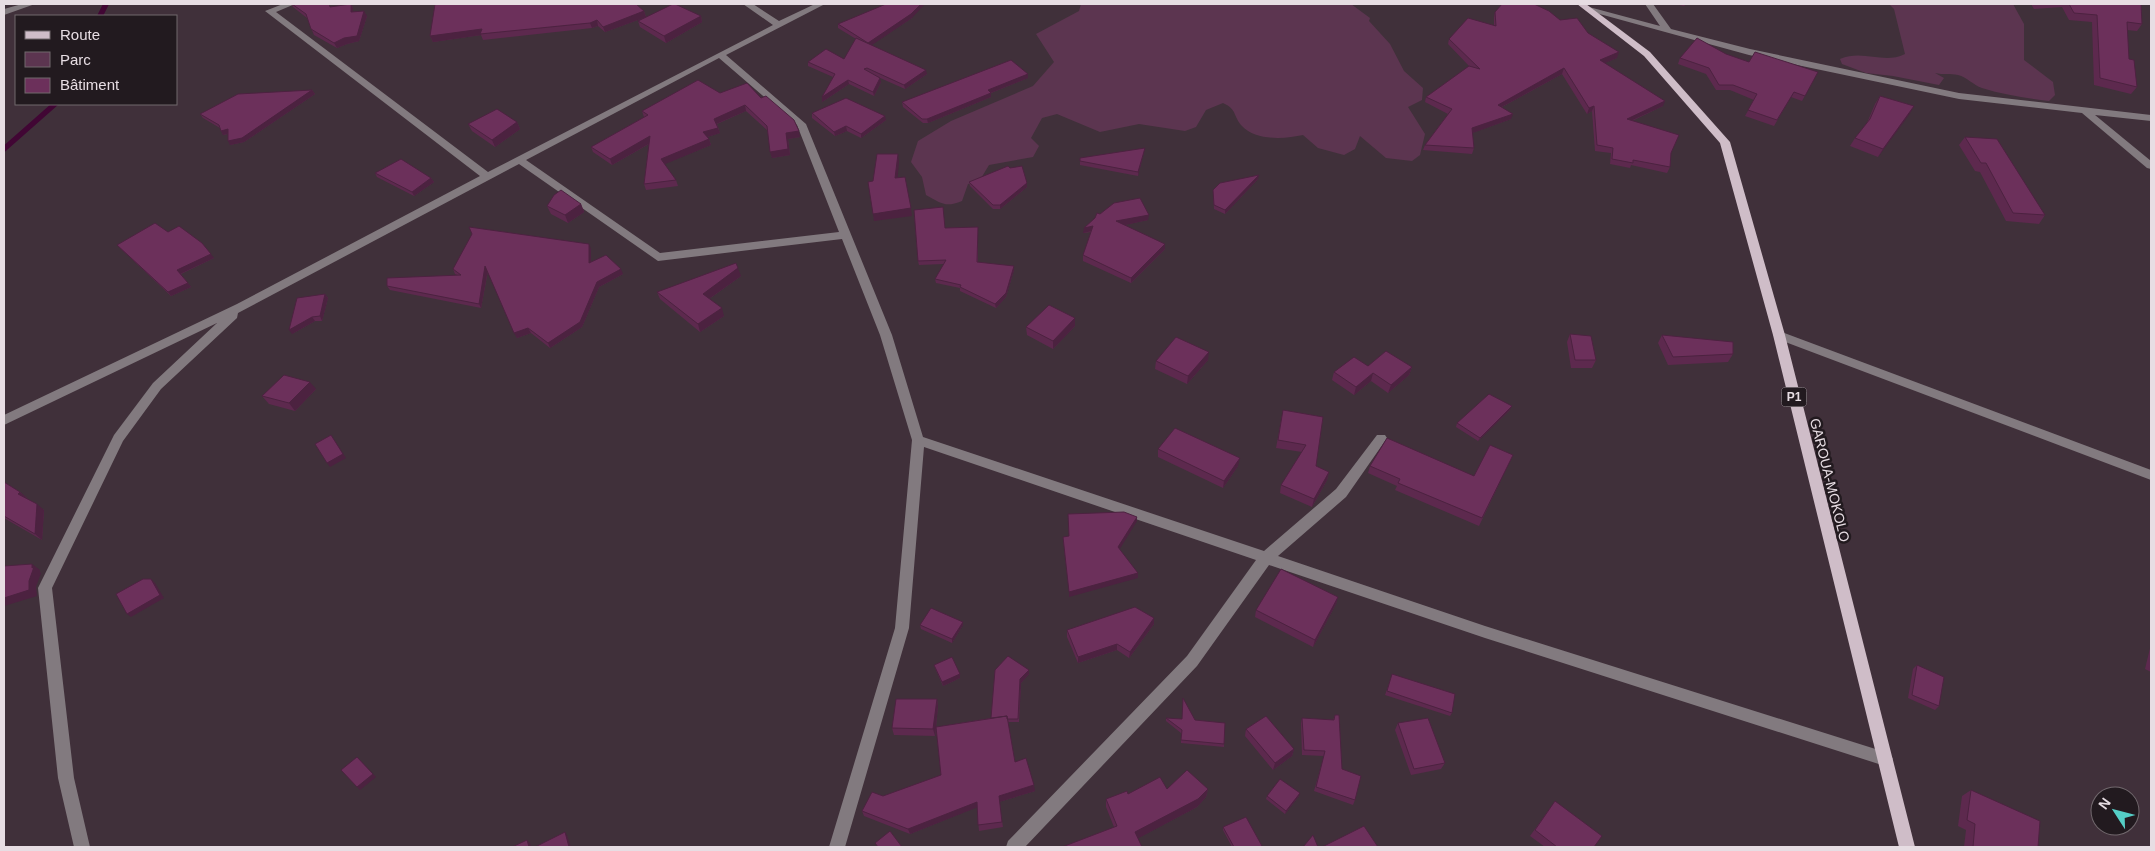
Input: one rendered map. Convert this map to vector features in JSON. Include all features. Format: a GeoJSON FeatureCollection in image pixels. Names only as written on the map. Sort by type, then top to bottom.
{"type":"FeatureCollection","features":[{"type":"Feature","properties":{"kind":"main road","name":"GAROUA-MOKOLO"},"geometry":{"type":"LineString","coordinates":[[1585,7],[1647,54],[1725,142],[1779,335],[1907,847]]}},
{"type":"Feature","properties":{"kind":"street"},"geometry":{"type":"LineString","coordinates":[[4,12],[31,4]]}},
{"type":"Feature","properties":{"kind":"street"},"geometry":{"type":"LineString","coordinates":[[291,4],[269,11],[487,177]]}},
{"type":"Feature","properties":{"kind":"street"},"geometry":{"type":"LineString","coordinates":[[747,4],[779,25]]}},
{"type":"Feature","properties":{"kind":"street"},"geometry":{"type":"LineString","coordinates":[[4,420],[242,307],[720,54],[821,4]]}},
{"type":"Feature","properties":{"kind":"street"},"geometry":{"type":"LineString","coordinates":[[1649,4],[1668,31]]}},
{"type":"Feature","properties":{"kind":"street"},"geometry":{"type":"LineString","coordinates":[[1585,7],[1749,52],[1959,96],[2151,118]]}},
{"type":"Feature","properties":{"kind":"street"},"geometry":{"type":"LineString","coordinates":[[720,54],[801,124],[886,335],[918,440],[902,628],[837,847]]}},
{"type":"Feature","properties":{"kind":"street"},"geometry":{"type":"LineString","coordinates":[[2084,110],[2151,166]]}},
{"type":"Feature","properties":{"kind":"street"},"geometry":{"type":"LineString","coordinates":[[518,160],[658,257],[846,235]]}},
{"type":"Feature","properties":{"kind":"street"},"geometry":{"type":"LineString","coordinates":[[82,847],[66,778],[45,588],[118,438],[157,386],[242,307]]}},
{"type":"Feature","properties":{"kind":"street"},"geometry":{"type":"LineString","coordinates":[[1779,335],[2151,475]]}},
{"type":"Feature","properties":{"kind":"street"},"geometry":{"type":"LineString","coordinates":[[1014,847],[1192,661],[1266,558],[1341,493],[1381,438]]}},
{"type":"Feature","properties":{"kind":"street"},"geometry":{"type":"LineString","coordinates":[[918,440],[1485,632],[1885,759]]}},
{"type":"Feature","properties":{"kind":"green space"},"geometry":{"type":"Polygon","coordinates":[[[1081,4],[1351,4],[1370,18],[1369,21],[1390,44],[1404,71],[1423,88],[1422,100],[1408,107],[1425,134],[1420,155],[1412,161],[1386,158],[1360,136],[1355,149],[1344,155],[1318,148],[1303,135],[1271,138],[1255,134],[1242,126],[1233,110],[1223,103],[1206,110],[1196,127],[1185,131],[1139,124],[1100,132],[1057,114],[1042,118],[1031,138],[1039,146],[1033,157],[989,165],[980,180],[968,184],[962,201],[947,204],[926,195],[922,177],[911,162],[918,141],[951,121],[1033,86],[1054,62],[1036,34],[1079,11],[1081,4]]]}},
{"type":"Feature","properties":{"kind":"green space"},"geometry":{"type":"Polygon","coordinates":[[[1889,4],[2013,4],[2024,24],[2024,60],[2053,82],[2055,95],[2049,101],[2032,99],[1982,88],[1955,74],[1935,73],[1944,78],[1939,85],[1866,73],[1842,64],[1840,59],[1849,56],[1889,58],[1905,54],[1894,9],[1889,4]]]}},
{"type":"Feature","properties":{"kind":"building"},"geometry":{"type":"Polygon","coordinates":[[[292,4],[329,4],[330,7],[351,4],[351,12],[364,11],[357,36],[344,38],[334,43],[311,29],[306,14],[292,4]]]}},
{"type":"Feature","properties":{"kind":"building"},"geometry":{"type":"Polygon","coordinates":[[[435,4],[636,4],[644,11],[603,27],[597,20],[590,23],[480,34],[482,29],[430,36],[435,4]]]}},
{"type":"Feature","properties":{"kind":"building"},"geometry":{"type":"Polygon","coordinates":[[[673,4],[701,16],[664,36],[638,21],[673,4]]]}},
{"type":"Feature","properties":{"kind":"building"},"geometry":{"type":"Polygon","coordinates":[[[886,4],[921,4],[911,14],[868,43],[838,24],[886,4]]]}},
{"type":"Feature","properties":{"kind":"building"},"geometry":{"type":"Polygon","coordinates":[[[1502,4],[1534,4],[1549,11],[1560,20],[1577,18],[1588,33],[1619,52],[1600,60],[1665,101],[1627,119],[1679,135],[1671,153],[1670,167],[1633,160],[1633,163],[1612,159],[1613,148],[1597,145],[1594,106],[1589,108],[1564,68],[1498,105],[1513,114],[1472,128],[1474,148],[1425,145],[1452,109],[1426,97],[1469,66],[1480,69],[1449,39],[1468,18],[1496,26],[1495,12],[1502,4]]]}},
{"type":"Feature","properties":{"kind":"building"},"geometry":{"type":"Polygon","coordinates":[[[2069,4],[2141,4],[2142,24],[2127,22],[2129,59],[2134,60],[2137,87],[2100,78],[2097,15],[2074,13],[2069,4]]]}},
{"type":"Feature","properties":{"kind":"building"},"geometry":{"type":"Polygon","coordinates":[[[856,38],[926,70],[904,85],[867,68],[864,69],[880,78],[873,92],[848,80],[822,97],[835,74],[808,62],[826,49],[844,59],[856,38]]]}},
{"type":"Feature","properties":{"kind":"building"},"geometry":{"type":"Polygon","coordinates":[[[1697,38],[1726,54],[1749,62],[1755,52],[1818,72],[1805,96],[1794,92],[1777,120],[1748,110],[1757,94],[1733,85],[1719,85],[1709,68],[1680,58],[1697,38]]]}},
{"type":"Feature","properties":{"kind":"building"},"geometry":{"type":"Polygon","coordinates":[[[1011,60],[1028,74],[988,90],[991,93],[927,119],[922,119],[902,102],[1011,60]]]}},
{"type":"Feature","properties":{"kind":"building"},"geometry":{"type":"Polygon","coordinates":[[[698,80],[720,93],[747,83],[761,98],[766,96],[794,120],[799,131],[786,133],[788,149],[770,152],[767,126],[745,105],[714,119],[718,128],[703,132],[709,139],[661,159],[676,180],[644,184],[650,136],[610,159],[591,147],[648,115],[642,111],[698,80]]]}},
{"type":"Feature","properties":{"kind":"building"},"geometry":{"type":"Polygon","coordinates":[[[312,90],[242,138],[228,141],[228,129],[221,131],[219,125],[200,114],[238,94],[312,90]]]}},
{"type":"Feature","properties":{"kind":"building"},"geometry":{"type":"Polygon","coordinates":[[[1880,96],[1914,106],[1883,149],[1855,138],[1870,119],[1880,96]]]}},
{"type":"Feature","properties":{"kind":"building"},"geometry":{"type":"Polygon","coordinates":[[[846,98],[885,116],[861,134],[846,126],[834,132],[812,113],[846,98]]]}},
{"type":"Feature","properties":{"kind":"building"},"geometry":{"type":"Polygon","coordinates":[[[497,109],[517,122],[492,140],[468,124],[497,109]]]}},
{"type":"Feature","properties":{"kind":"building"},"geometry":{"type":"Polygon","coordinates":[[[1965,137],[1997,139],[2045,215],[2013,213],[1986,163],[1981,163],[1965,137]]]}},
{"type":"Feature","properties":{"kind":"building"},"geometry":{"type":"Polygon","coordinates":[[[1145,148],[1138,172],[1080,161],[1080,158],[1145,148]]]}},
{"type":"Feature","properties":{"kind":"building"},"geometry":{"type":"Polygon","coordinates":[[[877,154],[898,154],[895,178],[905,177],[911,208],[873,214],[868,182],[873,181],[877,154]]]}},
{"type":"Feature","properties":{"kind":"building"},"geometry":{"type":"Polygon","coordinates":[[[401,159],[431,178],[412,192],[375,173],[401,159]]]}},
{"type":"Feature","properties":{"kind":"building"},"geometry":{"type":"Polygon","coordinates":[[[1008,166],[1010,168],[1022,166],[1027,183],[1000,205],[993,205],[969,182],[1008,166]]]}},
{"type":"Feature","properties":{"kind":"building"},"geometry":{"type":"Polygon","coordinates":[[[1259,175],[1225,210],[1214,205],[1213,190],[1220,183],[1259,175]]]}},
{"type":"Feature","properties":{"kind":"building"},"geometry":{"type":"Polygon","coordinates":[[[561,190],[581,204],[565,215],[547,206],[554,195],[561,190]]]}},
{"type":"Feature","properties":{"kind":"building"},"geometry":{"type":"Polygon","coordinates":[[[1140,198],[1149,215],[1116,221],[1165,244],[1131,278],[1083,255],[1093,226],[1084,228],[1095,218],[1097,213],[1100,214],[1114,203],[1140,198]]]}},
{"type":"Feature","properties":{"kind":"building"},"geometry":{"type":"Polygon","coordinates":[[[943,207],[945,228],[978,227],[977,262],[1014,266],[1006,293],[995,304],[960,287],[961,285],[935,279],[946,260],[918,261],[914,210],[943,207]]]}},
{"type":"Feature","properties":{"kind":"building"},"geometry":{"type":"Polygon","coordinates":[[[155,223],[168,232],[179,226],[202,243],[211,254],[177,270],[188,283],[168,292],[117,245],[155,223]]]}},
{"type":"Feature","properties":{"kind":"building"},"geometry":{"type":"Polygon","coordinates":[[[469,227],[589,244],[589,263],[606,255],[621,269],[597,282],[580,322],[548,343],[528,328],[514,333],[485,266],[479,304],[387,286],[387,278],[461,275],[453,269],[472,234],[469,227]]]}},
{"type":"Feature","properties":{"kind":"building"},"geometry":{"type":"Polygon","coordinates":[[[736,263],[738,268],[703,294],[722,308],[698,324],[657,292],[736,263]]]}},
{"type":"Feature","properties":{"kind":"building"},"geometry":{"type":"Polygon","coordinates":[[[325,294],[320,316],[312,317],[289,330],[297,298],[325,294]]]}},
{"type":"Feature","properties":{"kind":"building"},"geometry":{"type":"Polygon","coordinates":[[[1049,305],[1075,318],[1053,341],[1026,327],[1049,305]]]}},
{"type":"Feature","properties":{"kind":"building"},"geometry":{"type":"Polygon","coordinates":[[[1570,334],[1591,336],[1596,360],[1575,360],[1570,334]]]}},
{"type":"Feature","properties":{"kind":"building"},"geometry":{"type":"Polygon","coordinates":[[[1662,335],[1733,342],[1733,354],[1673,357],[1662,335]]]}},
{"type":"Feature","properties":{"kind":"building"},"geometry":{"type":"Polygon","coordinates":[[[1176,337],[1209,352],[1188,376],[1156,361],[1176,337]]]}},
{"type":"Feature","properties":{"kind":"building"},"geometry":{"type":"Polygon","coordinates":[[[1386,351],[1412,367],[1391,385],[1373,373],[1356,387],[1334,372],[1354,357],[1368,366],[1386,351]]]}},
{"type":"Feature","properties":{"kind":"building"},"geometry":{"type":"Polygon","coordinates":[[[284,375],[310,382],[289,403],[262,396],[284,375]]]}},
{"type":"Feature","properties":{"kind":"building"},"geometry":{"type":"Polygon","coordinates":[[[1489,394],[1512,406],[1480,438],[1457,423],[1489,394]]]}},
{"type":"Feature","properties":{"kind":"building"},"geometry":{"type":"Polygon","coordinates":[[[1283,410],[1323,417],[1316,466],[1329,472],[1314,499],[1281,485],[1306,445],[1278,440],[1283,410]]]}},
{"type":"Feature","properties":{"kind":"building"},"geometry":{"type":"Polygon","coordinates":[[[1175,428],[1240,458],[1224,481],[1158,449],[1175,428]]]}},
{"type":"Feature","properties":{"kind":"building"},"geometry":{"type":"Polygon","coordinates":[[[331,435],[343,454],[327,463],[315,444],[331,435]]]}},
{"type":"Feature","properties":{"kind":"building"},"geometry":{"type":"Polygon","coordinates":[[[1387,438],[1474,476],[1490,445],[1513,455],[1482,518],[1398,483],[1400,479],[1370,466],[1387,438]]]}},
{"type":"Feature","properties":{"kind":"building"},"geometry":{"type":"Polygon","coordinates":[[[4,482],[20,492],[18,494],[37,504],[35,534],[4,516],[4,482]]]}},
{"type":"Feature","properties":{"kind":"building"},"geometry":{"type":"Polygon","coordinates":[[[1124,512],[1137,517],[1118,547],[1138,573],[1069,592],[1063,537],[1069,536],[1068,514],[1124,512]]]}},
{"type":"Feature","properties":{"kind":"building"},"geometry":{"type":"Polygon","coordinates":[[[32,564],[32,568],[34,567],[29,581],[29,590],[4,598],[4,566],[32,564]]]}},
{"type":"Feature","properties":{"kind":"building"},"geometry":{"type":"Polygon","coordinates":[[[1281,569],[1338,597],[1315,640],[1256,610],[1281,569]]]}},
{"type":"Feature","properties":{"kind":"building"},"geometry":{"type":"Polygon","coordinates":[[[143,579],[151,579],[160,595],[127,614],[116,594],[143,579]]]}},
{"type":"Feature","properties":{"kind":"building"},"geometry":{"type":"Polygon","coordinates":[[[1135,607],[1154,618],[1130,652],[1117,644],[1078,657],[1067,630],[1135,607]]]}},
{"type":"Feature","properties":{"kind":"building"},"geometry":{"type":"Polygon","coordinates":[[[931,608],[963,622],[952,639],[920,625],[931,608]]]}},
{"type":"Feature","properties":{"kind":"building"},"geometry":{"type":"Polygon","coordinates":[[[1008,656],[1029,670],[1020,679],[1018,719],[1007,719],[1007,716],[991,718],[995,670],[1008,656]]]}},
{"type":"Feature","properties":{"kind":"building"},"geometry":{"type":"Polygon","coordinates":[[[952,657],[960,674],[942,682],[934,665],[952,657]]]}},
{"type":"Feature","properties":{"kind":"building"},"geometry":{"type":"Polygon","coordinates":[[[1917,665],[1944,677],[1939,706],[1912,695],[1917,665]]]}},
{"type":"Feature","properties":{"kind":"building"},"geometry":{"type":"Polygon","coordinates":[[[1392,674],[1455,694],[1452,713],[1387,691],[1392,674]]]}},
{"type":"Feature","properties":{"kind":"building"},"geometry":{"type":"Polygon","coordinates":[[[1183,698],[1195,720],[1225,723],[1224,744],[1181,740],[1182,730],[1166,718],[1182,719],[1183,698]]]}},
{"type":"Feature","properties":{"kind":"building"},"geometry":{"type":"Polygon","coordinates":[[[896,699],[937,699],[933,729],[892,728],[896,699]]]}},
{"type":"Feature","properties":{"kind":"building"},"geometry":{"type":"Polygon","coordinates":[[[1335,715],[1339,715],[1342,769],[1361,776],[1355,800],[1316,787],[1325,751],[1304,750],[1302,718],[1334,720],[1335,715]]]}},
{"type":"Feature","properties":{"kind":"building"},"geometry":{"type":"Polygon","coordinates":[[[1007,716],[1015,762],[1026,758],[1034,785],[999,796],[1002,822],[978,825],[977,802],[908,829],[862,811],[872,792],[883,796],[941,775],[936,727],[1007,716]]]}},
{"type":"Feature","properties":{"kind":"building"},"geometry":{"type":"Polygon","coordinates":[[[1266,716],[1294,749],[1275,763],[1246,729],[1266,716]]]}},
{"type":"Feature","properties":{"kind":"building"},"geometry":{"type":"Polygon","coordinates":[[[1428,718],[1445,763],[1414,769],[1398,723],[1428,718]]]}},
{"type":"Feature","properties":{"kind":"building"},"geometry":{"type":"Polygon","coordinates":[[[357,757],[373,774],[357,787],[341,770],[357,757]]]}},
{"type":"Feature","properties":{"kind":"building"},"geometry":{"type":"Polygon","coordinates":[[[1187,770],[1208,789],[1198,799],[1135,832],[1142,847],[1062,847],[1117,826],[1106,799],[1127,791],[1128,794],[1160,777],[1167,789],[1187,770]]]}},
{"type":"Feature","properties":{"kind":"building"},"geometry":{"type":"Polygon","coordinates":[[[1280,779],[1300,793],[1286,811],[1267,796],[1280,779]]]}},
{"type":"Feature","properties":{"kind":"building"},"geometry":{"type":"Polygon","coordinates":[[[1971,790],[2040,821],[2038,847],[1973,847],[1975,824],[1967,820],[1971,790]]]}},
{"type":"Feature","properties":{"kind":"building"},"geometry":{"type":"Polygon","coordinates":[[[1555,801],[1602,836],[1594,847],[1557,847],[1535,830],[1555,801]]]}},
{"type":"Feature","properties":{"kind":"building"},"geometry":{"type":"Polygon","coordinates":[[[1246,817],[1262,846],[1234,847],[1223,827],[1246,817]]]}},
{"type":"Feature","properties":{"kind":"building"},"geometry":{"type":"Polygon","coordinates":[[[1364,826],[1378,847],[1322,847],[1364,826]]]}},
{"type":"Feature","properties":{"kind":"building"},"geometry":{"type":"Polygon","coordinates":[[[890,831],[902,847],[878,847],[875,843],[890,831]]]}},
{"type":"Feature","properties":{"kind":"building"},"geometry":{"type":"Polygon","coordinates":[[[565,832],[569,847],[535,847],[565,832]]]}},
{"type":"Feature","properties":{"kind":"building"},"geometry":{"type":"Polygon","coordinates":[[[1313,835],[1318,847],[1303,847],[1313,835]]]}},
{"type":"Feature","properties":{"kind":"building"},"geometry":{"type":"Polygon","coordinates":[[[527,840],[529,847],[512,847],[527,840]]]}},
{"type":"Feature","properties":{"kind":"waterway"},"geometry":{"type":"LineString","coordinates":[[100,15],[106,4]]}},
{"type":"Feature","properties":{"kind":"waterway"},"geometry":{"type":"LineString","coordinates":[[4,149],[54,105]]}}]}
